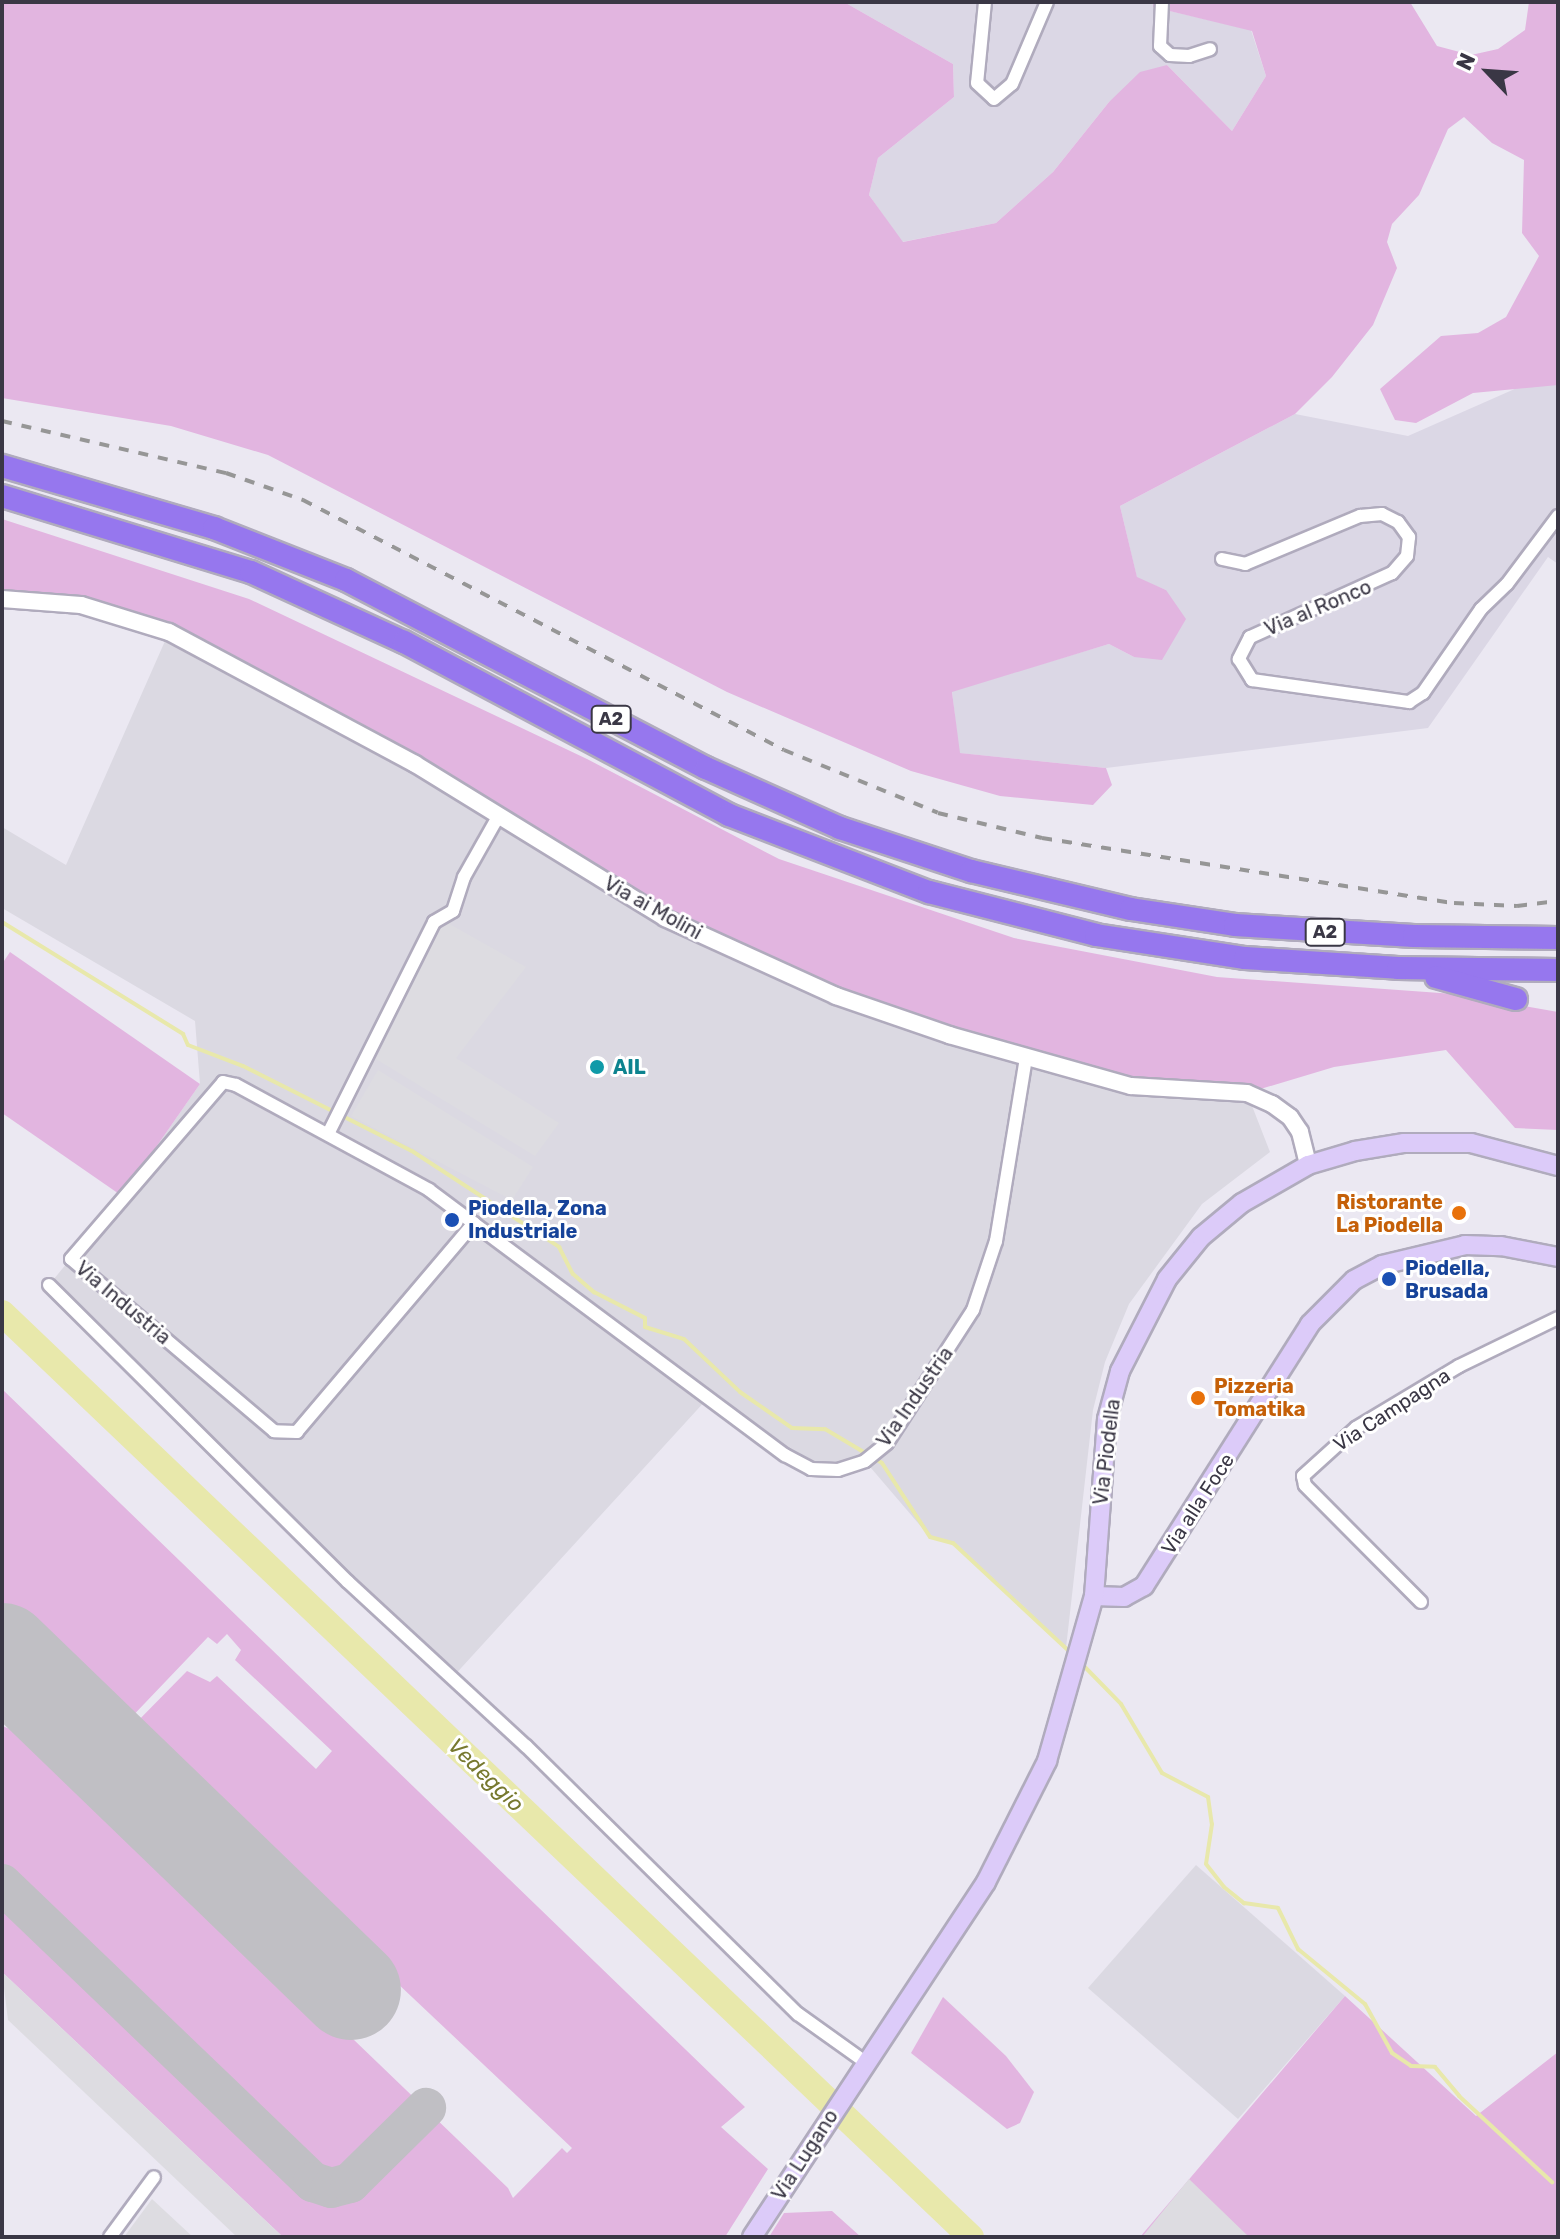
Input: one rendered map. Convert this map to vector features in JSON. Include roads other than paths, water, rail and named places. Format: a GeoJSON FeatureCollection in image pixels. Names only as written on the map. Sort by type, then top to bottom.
{"type":"FeatureCollection","features":[{"type":"Feature","properties":{"kind":"highway","name":"A2"},"geometry":{"type":"LineString","coordinates":[[2,466],[214,528],[346,580],[706,768],[840,828],[922,856],[1012,883],[1162,915],[1312,932],[1520,938],[1558,936]]}},
{"type":"Feature","properties":{"kind":"highway","name":"A2"},"geometry":{"type":"LineString","coordinates":[[2,496],[208,557],[337,609],[652,777],[822,855],[1013,916],[1125,941],[1245,958],[1398,968],[1558,970]]}},
{"type":"Feature","properties":{"kind":"highway","name":"A2"},"geometry":{"type":"LineString","coordinates":[[1398,968],[1516,999]]}},
{"type":"Feature","properties":{"kind":"main road","name":"Via Piodella"},"geometry":{"type":"LineString","coordinates":[[1075,1674],[1094,1596],[1107,1419],[1142,1321],[1201,1237],[1242,1203],[1308,1165],[1404,1143],[1471,1143],[1558,1166]]}},
{"type":"Feature","properties":{"kind":"main road","name":"Via alla Foce"},"geometry":{"type":"LineString","coordinates":[[1094,1596],[1124,1597],[1144,1586],[1310,1324],[1333,1298],[1382,1265],[1465,1245],[1501,1246],[1558,1257]]}},
{"type":"Feature","properties":{"kind":"main road","name":"Via Lugano"},"geometry":{"type":"LineString","coordinates":[[752,2237],[986,1882],[1020,1820],[1047,1761],[1075,1674]]}},
{"type":"Feature","properties":{"kind":"street"},"geometry":{"type":"LineString","coordinates":[[985,2],[977,83],[994,99],[1012,84],[1047,2]]}},
{"type":"Feature","properties":{"kind":"street"},"geometry":{"type":"LineString","coordinates":[[1162,2],[1160,46],[1170,55],[1189,56],[1210,49]]}},
{"type":"Feature","properties":{"kind":"street","name":"Via al Ronco"},"geometry":{"type":"LineString","coordinates":[[1222,559],[1245,564],[1360,516],[1382,514],[1398,522],[1409,537],[1407,556],[1392,573],[1250,637],[1239,659],[1252,680],[1409,702],[1423,693],[1481,609],[1507,584],[1558,516]]}},
{"type":"Feature","properties":{"kind":"street","name":"Via ai Molini"},"geometry":{"type":"LineString","coordinates":[[2,599],[81,605],[169,632],[415,764],[665,918],[836,996],[1026,1058],[1131,1086],[1247,1093],[1290,1117],[1308,1165]]}},
{"type":"Feature","properties":{"kind":"street"},"geometry":{"type":"LineString","coordinates":[[329,1132],[345,1106],[434,922],[453,911],[464,877],[498,817]]}},
{"type":"Feature","properties":{"kind":"street","name":"Via Industria"},"geometry":{"type":"LineString","coordinates":[[474,1223],[297,1432],[274,1431],[71,1259],[223,1082],[270,1100],[429,1190],[474,1223],[785,1455],[811,1469],[838,1470],[865,1461],[880,1450],[983,1287],[1026,1058]]}},
{"type":"Feature","properties":{"kind":"street"},"geometry":{"type":"LineString","coordinates":[[49,1285],[348,1582],[526,1746],[798,2014],[862,2068]]}},
{"type":"Feature","properties":{"kind":"street","name":"Via Campagna"},"geometry":{"type":"LineString","coordinates":[[1421,1602],[1305,1485],[1303,1476],[1356,1428],[1459,1366],[1558,1318]]}},
{"type":"Feature","properties":{"kind":"street"},"geometry":{"type":"LineString","coordinates":[[110,2237],[154,2177]]}},
{"type":"Feature","properties":{"kind":"waterway"},"geometry":{"type":"LineString","coordinates":[[2,922],[183,1034],[188,1045],[243,1066],[412,1151],[559,1247],[573,1274],[594,1292],[645,1318],[645,1327],[684,1339],[740,1392],[792,1428],[825,1429],[882,1463],[930,1537],[953,1543],[1071,1653]]}},
{"type":"Feature","properties":{"kind":"waterway","name":"Vedeggio"},"geometry":{"type":"LineString","coordinates":[[2,1313],[971,2237]]}},
{"type":"Feature","properties":{"kind":"waterway"},"geometry":{"type":"LineString","coordinates":[[1080,1662],[1121,1704],[1162,1773],[1208,1797],[1212,1824],[1206,1864],[1224,1887],[1244,1903],[1278,1908],[1298,1949],[1365,2004],[1392,2053],[1411,2066],[1435,2067],[1459,2096],[1552,2182]]}},
{"type":"Feature","properties":{"kind":"railway"},"geometry":{"type":"LineString","coordinates":[[2,421],[226,473],[303,500],[784,750],[938,813],[1042,838],[1454,903],[1517,906],[1558,901]]}},
{"type":"Feature","properties":{"kind":"place","name":"AIL"},"geometry":{"type":"Point","coordinates":[597,1067]}},
{"type":"Feature","properties":{"kind":"place","name":"Ristorante La Piodella"},"geometry":{"type":"Point","coordinates":[1459,1213]}},
{"type":"Feature","properties":{"kind":"place","name":"Piodella, Zona Industriale"},"geometry":{"type":"Point","coordinates":[452,1220]}},
{"type":"Feature","properties":{"kind":"place","name":"Piodella, Brusada"},"geometry":{"type":"Point","coordinates":[1389,1279]}},
{"type":"Feature","properties":{"kind":"place","name":"Pizzeria Tomatika"},"geometry":{"type":"Point","coordinates":[1198,1398]}}]}
